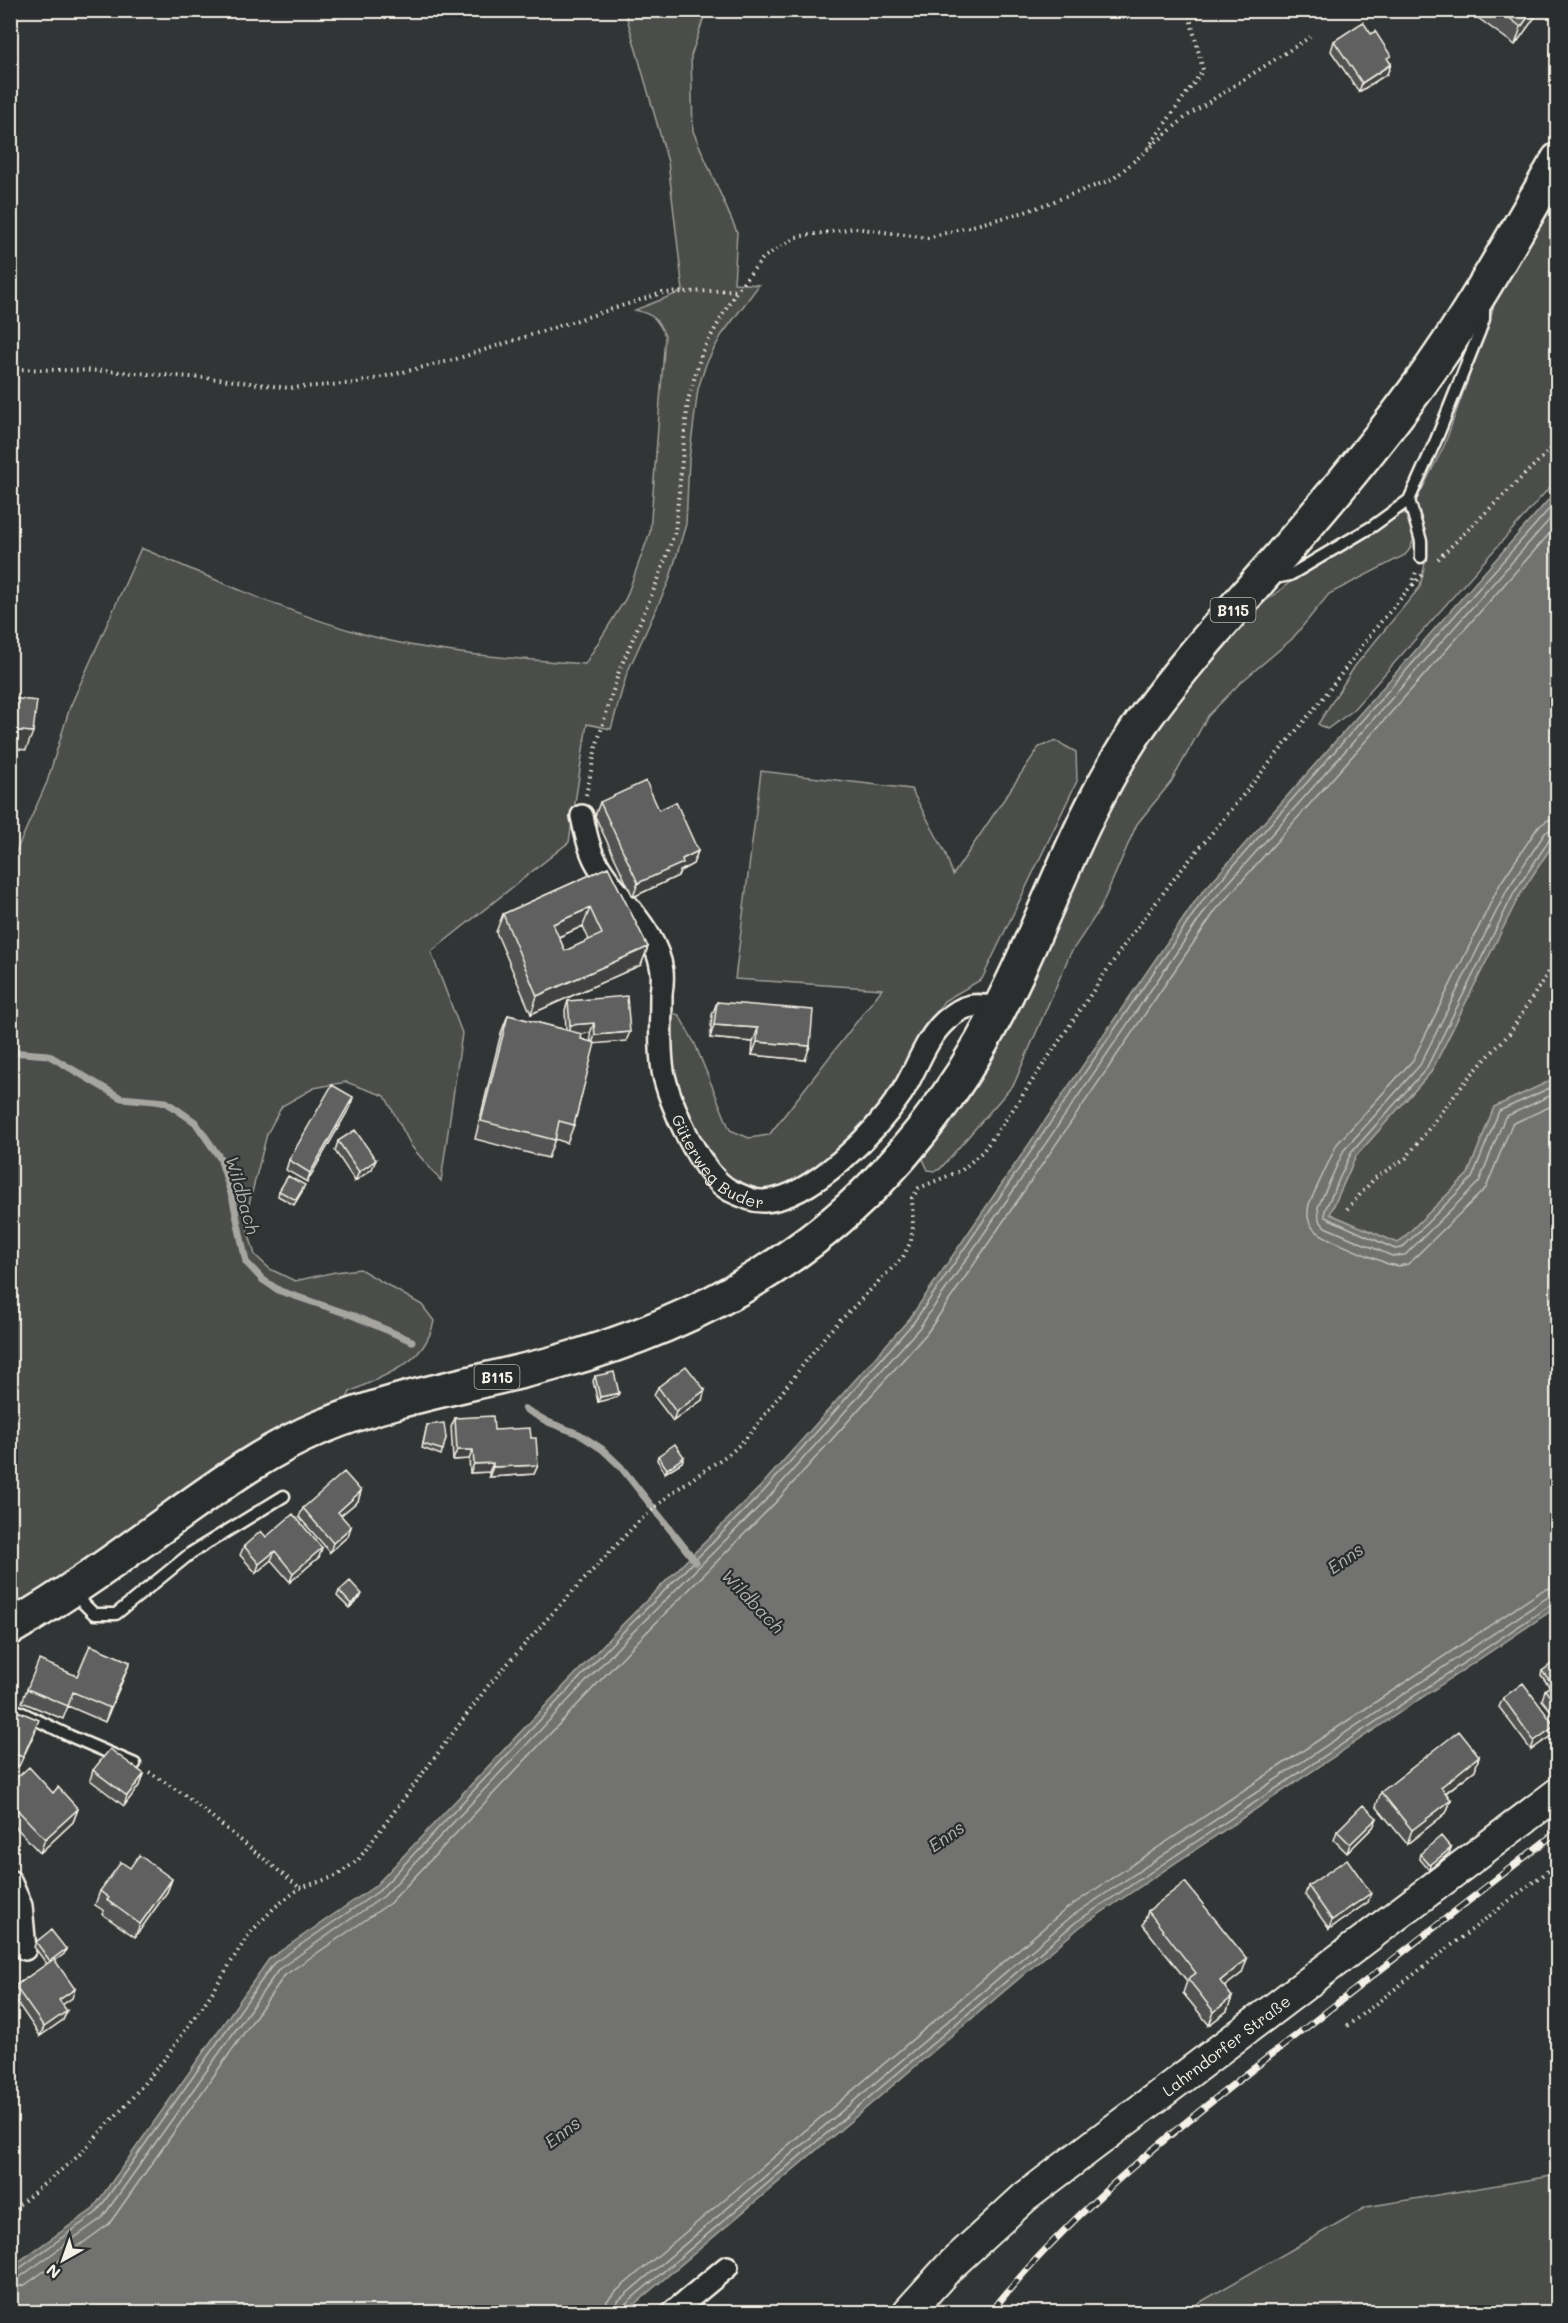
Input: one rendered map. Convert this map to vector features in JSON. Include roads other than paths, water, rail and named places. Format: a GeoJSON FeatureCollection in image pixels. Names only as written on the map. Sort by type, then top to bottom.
{"type":"FeatureCollection","features":[{"type":"Feature","properties":{"kind":"main road","name":"B115"},"geometry":{"type":"LineString","coordinates":[[10,1628],[72,1591],[251,1463],[312,1431],[367,1408],[554,1363],[612,1347],[663,1328],[751,1282],[800,1250],[842,1215],[881,1177],[916,1137],[953,1088],[982,1042],[1105,781],[1145,718],[1200,648],[1318,513],[1420,385],[1485,287],[1557,160]]}},
{"type":"Feature","properties":{"kind":"street","name":"Güterweg Buder"},"geometry":{"type":"LineString","coordinates":[[582,816],[594,860],[655,946],[662,971],[660,1036],[663,1072],[675,1109],[704,1165],[724,1188],[745,1198],[763,1201],[783,1198],[814,1183],[855,1148],[900,1095],[943,1023],[958,1011],[973,1004],[999,1008]]}},
{"type":"Feature","properties":{"kind":"street","name":"Lahrndorfer Straße"},"geometry":{"type":"LineString","coordinates":[[908,2313],[949,2267],[1025,2197],[1557,1793]]}},
{"type":"Feature","properties":{"kind":"street"},"geometry":{"type":"LineString","coordinates":[[10,1881],[21,1906],[25,1949]]}},
{"type":"Feature","properties":{"kind":"street"},"geometry":{"type":"LineString","coordinates":[[673,2313],[727,2267]]}},
{"type":"Feature","properties":{"kind":"lane"},"geometry":{"type":"LineString","coordinates":[[1266,573],[1280,577],[1290,575],[1373,526],[1409,500],[1436,440],[1484,319],[1485,287]]}},
{"type":"Feature","properties":{"kind":"lane"},"geometry":{"type":"LineString","coordinates":[[1409,500],[1421,540],[1421,557]]}},
{"type":"Feature","properties":{"kind":"lane"},"geometry":{"type":"LineString","coordinates":[[72,1591],[94,1614],[116,1614],[191,1553],[284,1496]]}},
{"type":"Feature","properties":{"kind":"lane"},"geometry":{"type":"LineString","coordinates":[[10,1707],[135,1764]]}},
{"type":"Feature","properties":{"kind":"water","name":"Enns"},"geometry":{"type":"Polygon","coordinates":[[[1557,490],[1557,838],[1519,896],[1431,1072],[1356,1156],[1330,1214],[1398,1243],[1468,1174],[1494,1107],[1550,1081],[1557,1069],[1557,1607],[1080,1927],[625,2312],[11,2312],[11,2267],[92,2210],[269,1959],[375,1886],[617,1630],[760,1487],[910,1318],[1198,897],[1557,490]]]}},
{"type":"Feature","properties":{"kind":"waterway","name":"Wildbach"},"geometry":{"type":"LineString","coordinates":[[10,1052],[48,1055],[121,1098],[166,1102],[195,1122],[220,1158],[233,1200],[246,1262],[263,1280],[280,1291],[354,1316],[412,1341]]}},
{"type":"Feature","properties":{"kind":"waterway","name":"Wildbach"},"geometry":{"type":"LineString","coordinates":[[525,1409],[548,1422],[579,1434],[602,1449],[620,1466],[696,1562]]}},
{"type":"Feature","properties":{"kind":"railway"},"geometry":{"type":"LineString","coordinates":[[991,2312],[1058,2237],[1131,2168],[1249,2072],[1558,1831]]}}]}
